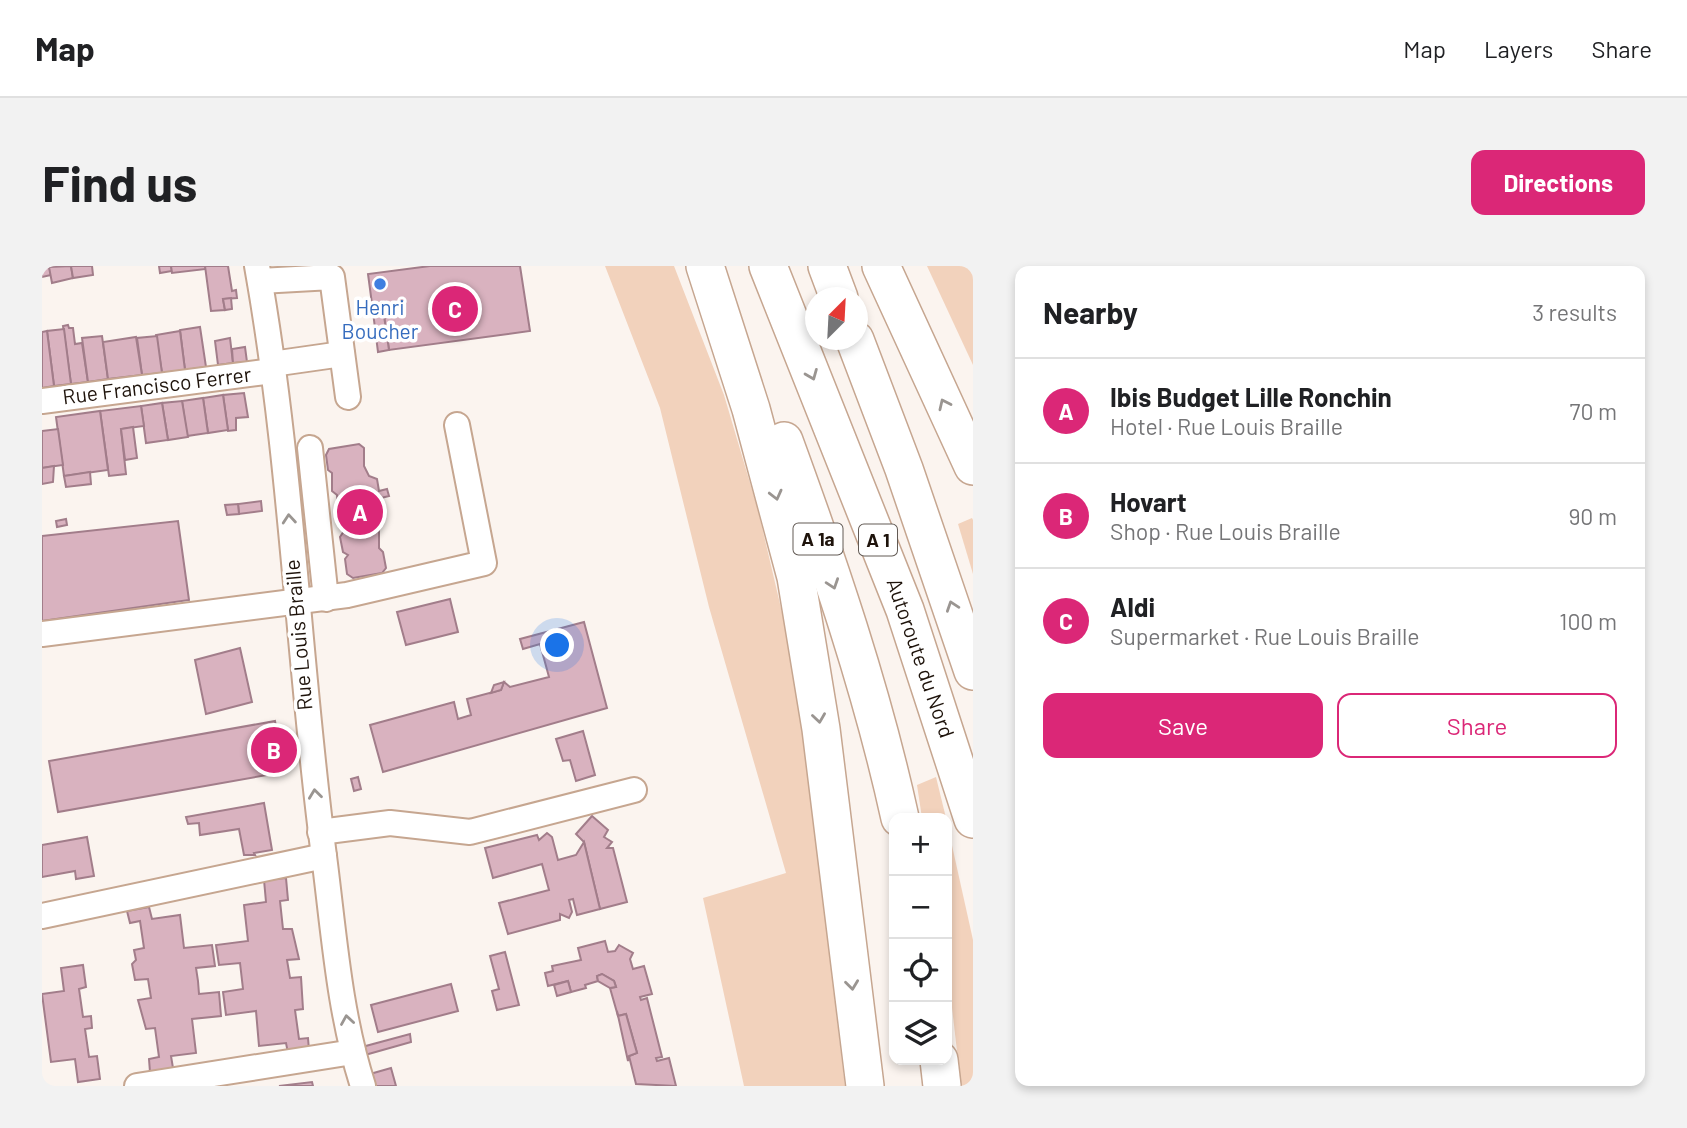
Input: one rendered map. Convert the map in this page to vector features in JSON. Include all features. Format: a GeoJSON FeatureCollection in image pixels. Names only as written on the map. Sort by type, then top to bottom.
{"type":"FeatureCollection","features":[{"type":"Feature","properties":{"kind":"highway"},"geometry":{"type":"LineString","coordinates":[[705,266],[751,409],[796,577],[821,729],[865,1086]]}},
{"type":"Feature","properties":{"kind":"highway","name":"A 1a"},"geometry":{"type":"LineString","coordinates":[[719,266],[839,599],[879,730],[899,813]]}},
{"type":"Feature","properties":{"kind":"highway","name":"Autoroute du Nord"},"geometry":{"type":"LineString","coordinates":[[768,266],[905,610],[973,819]]}},
{"type":"Feature","properties":{"kind":"highway"},"geometry":{"type":"LineString","coordinates":[[827,266],[835,287]]}},
{"type":"Feature","properties":{"kind":"highway"},"geometry":{"type":"LineString","coordinates":[[881,266],[973,466]]}},
{"type":"Feature","properties":{"kind":"highway","name":"A 1"},"geometry":{"type":"LineString","coordinates":[[859,350],[904,469],[973,671]]}},
{"type":"Feature","properties":{"kind":"highway"},"geometry":{"type":"LineString","coordinates":[[940,1065],[942,1086]]}},
{"type":"Feature","properties":{"kind":"street"},"geometry":{"type":"LineString","coordinates":[[258,273],[332,277],[348,397]]}},
{"type":"Feature","properties":{"kind":"street","name":"Rue Louis Braille"},"geometry":{"type":"LineString","coordinates":[[258,273],[272,368],[322,844],[354,1052],[363,1086]]}},
{"type":"Feature","properties":{"kind":"street","name":"Rue Francisco Ferrer"},"geometry":{"type":"LineString","coordinates":[[42,401],[272,368],[342,354]]}},
{"type":"Feature","properties":{"kind":"street"},"geometry":{"type":"LineString","coordinates":[[42,634],[326,599],[484,563],[457,425]]}},
{"type":"Feature","properties":{"kind":"street"},"geometry":{"type":"LineString","coordinates":[[310,448],[326,599]]}},
{"type":"Feature","properties":{"kind":"street"},"geometry":{"type":"LineString","coordinates":[[42,916],[322,844],[390,823],[470,832],[634,790]]}},
{"type":"Feature","properties":{"kind":"street"},"geometry":{"type":"LineString","coordinates":[[137,1086],[354,1052]]}},
{"type":"Feature","properties":{"kind":"shaded area"},"geometry":{"type":"Polygon","coordinates":[[[605,266],[674,266],[724,395],[758,510],[795,668],[845,1086],[744,1086],[703,898],[786,873],[709,607],[660,408],[605,266]]]}},
{"type":"Feature","properties":{"kind":"shaded area"},"geometry":{"type":"Polygon","coordinates":[[[927,266],[973,266],[973,365],[927,266]]]}},
{"type":"Feature","properties":{"kind":"shaded area"},"geometry":{"type":"Polygon","coordinates":[[[972,518],[973,520],[973,574],[958,524],[972,518]]]}},
{"type":"Feature","properties":{"kind":"shaded area"},"geometry":{"type":"Polygon","coordinates":[[[936,777],[945,813],[921,813],[917,785],[936,777]]]}},
{"type":"Feature","properties":{"kind":"shaded area"},"geometry":{"type":"Polygon","coordinates":[[[952,846],[973,940],[973,1086],[961,1086],[952,1008],[952,846]]]}},
{"type":"Feature","properties":{"kind":"building"},"geometry":{"type":"Polygon","coordinates":[[[42,266],[49,266],[51,275],[42,277],[42,266]]]}},
{"type":"Feature","properties":{"kind":"building"},"geometry":{"type":"Polygon","coordinates":[[[71,266],[73,278],[52,283],[49,267],[71,266]]]}},
{"type":"Feature","properties":{"kind":"building"},"geometry":{"type":"Polygon","coordinates":[[[71,266],[92,266],[93,275],[73,278],[71,266]]]}},
{"type":"Feature","properties":{"kind":"building"},"geometry":{"type":"Polygon","coordinates":[[[159,266],[171,266],[172,271],[160,273],[159,266]]]}},
{"type":"Feature","properties":{"kind":"building"},"geometry":{"type":"Polygon","coordinates":[[[171,266],[205,266],[206,269],[172,273],[171,266]]]}},
{"type":"Feature","properties":{"kind":"building"},"geometry":{"type":"Polygon","coordinates":[[[205,266],[228,266],[232,291],[236,290],[237,298],[223,299],[225,310],[211,311],[205,266]]]}},
{"type":"Feature","properties":{"kind":"building"},"geometry":{"type":"Polygon","coordinates":[[[430,266],[520,266],[530,331],[389,350],[382,302],[372,304],[368,274],[430,266]]]}},
{"type":"Feature","properties":{"kind":"building"},"geometry":{"type":"Polygon","coordinates":[[[231,298],[232,309],[225,310],[223,299],[231,298]]]}},
{"type":"Feature","properties":{"kind":"building"},"geometry":{"type":"Polygon","coordinates":[[[382,302],[389,350],[378,352],[372,304],[382,302]]]}},
{"type":"Feature","properties":{"kind":"building"},"geometry":{"type":"Polygon","coordinates":[[[63,326],[73,328],[75,344],[82,343],[88,382],[71,384],[63,326]]]}},
{"type":"Feature","properties":{"kind":"building"},"geometry":{"type":"Polygon","coordinates":[[[200,327],[206,367],[185,370],[180,330],[200,327]]]}},
{"type":"Feature","properties":{"kind":"building"},"geometry":{"type":"Polygon","coordinates":[[[64,329],[71,384],[54,386],[47,331],[64,329]]]}},
{"type":"Feature","properties":{"kind":"building"},"geometry":{"type":"Polygon","coordinates":[[[47,331],[54,386],[42,388],[42,332],[47,331]]]}},
{"type":"Feature","properties":{"kind":"building"},"geometry":{"type":"Polygon","coordinates":[[[180,331],[185,370],[162,373],[156,335],[180,331]]]}},
{"type":"Feature","properties":{"kind":"building"},"geometry":{"type":"Polygon","coordinates":[[[102,336],[108,379],[88,382],[82,338],[102,336]]]}},
{"type":"Feature","properties":{"kind":"building"},"geometry":{"type":"Polygon","coordinates":[[[157,336],[162,373],[142,375],[137,338],[157,336]]]}},
{"type":"Feature","properties":{"kind":"building"},"geometry":{"type":"Polygon","coordinates":[[[136,337],[142,375],[108,379],[103,342],[136,337]]]}},
{"type":"Feature","properties":{"kind":"building"},"geometry":{"type":"Polygon","coordinates":[[[230,338],[233,363],[218,365],[215,341],[230,338]]]}},
{"type":"Feature","properties":{"kind":"building"},"geometry":{"type":"Polygon","coordinates":[[[245,347],[247,362],[233,363],[232,349],[245,347]]]}},
{"type":"Feature","properties":{"kind":"building"},"geometry":{"type":"Polygon","coordinates":[[[244,393],[248,417],[236,418],[236,430],[228,431],[223,395],[244,393]]]}},
{"type":"Feature","properties":{"kind":"building"},"geometry":{"type":"Polygon","coordinates":[[[223,395],[228,430],[208,433],[203,398],[223,395]]]}},
{"type":"Feature","properties":{"kind":"building"},"geometry":{"type":"Polygon","coordinates":[[[203,398],[208,433],[187,436],[182,401],[203,398]]]}},
{"type":"Feature","properties":{"kind":"building"},"geometry":{"type":"Polygon","coordinates":[[[182,401],[188,437],[168,440],[162,403],[182,401]]]}},
{"type":"Feature","properties":{"kind":"building"},"geometry":{"type":"Polygon","coordinates":[[[162,403],[168,440],[146,443],[141,406],[162,403]]]}},
{"type":"Feature","properties":{"kind":"building"},"geometry":{"type":"Polygon","coordinates":[[[141,406],[144,426],[121,429],[126,474],[109,476],[100,411],[141,406]]]}},
{"type":"Feature","properties":{"kind":"building"},"geometry":{"type":"Polygon","coordinates":[[[100,411],[108,470],[64,476],[56,417],[100,411]]]}},
{"type":"Feature","properties":{"kind":"building"},"geometry":{"type":"Polygon","coordinates":[[[133,427],[137,458],[125,460],[121,429],[133,427]]]}},
{"type":"Feature","properties":{"kind":"building"},"geometry":{"type":"Polygon","coordinates":[[[58,429],[63,465],[42,468],[42,431],[58,429]]]}},
{"type":"Feature","properties":{"kind":"building"},"geometry":{"type":"Polygon","coordinates":[[[359,444],[364,448],[364,466],[369,476],[377,479],[379,491],[387,489],[389,496],[381,498],[383,510],[376,516],[374,527],[379,530],[379,548],[383,552],[386,568],[382,573],[353,578],[347,574],[345,559],[348,555],[343,552],[340,537],[344,531],[339,527],[337,495],[332,491],[332,473],[328,470],[326,455],[329,449],[359,444]]]}},
{"type":"Feature","properties":{"kind":"building"},"geometry":{"type":"Polygon","coordinates":[[[54,466],[53,482],[42,484],[42,468],[54,466]]]}},
{"type":"Feature","properties":{"kind":"building"},"geometry":{"type":"Polygon","coordinates":[[[90,472],[91,484],[66,487],[64,476],[90,472]]]}},
{"type":"Feature","properties":{"kind":"building"},"geometry":{"type":"Polygon","coordinates":[[[261,501],[262,511],[239,514],[238,504],[261,501]]]}},
{"type":"Feature","properties":{"kind":"building"},"geometry":{"type":"Polygon","coordinates":[[[238,504],[239,514],[227,515],[225,505],[238,504]]]}},
{"type":"Feature","properties":{"kind":"building"},"geometry":{"type":"Polygon","coordinates":[[[66,519],[67,525],[57,527],[56,521],[66,519]]]}},
{"type":"Feature","properties":{"kind":"building"},"geometry":{"type":"Polygon","coordinates":[[[178,521],[189,600],[42,621],[42,536],[178,521]]]}},
{"type":"Feature","properties":{"kind":"building"},"geometry":{"type":"Polygon","coordinates":[[[450,599],[458,632],[406,645],[397,612],[450,599]]]}},
{"type":"Feature","properties":{"kind":"building"},"geometry":{"type":"Polygon","coordinates":[[[584,622],[607,708],[383,772],[370,725],[454,702],[458,719],[471,715],[467,699],[501,690],[504,682],[510,687],[549,677],[540,644],[523,649],[520,639],[584,622]]]}},
{"type":"Feature","properties":{"kind":"building"},"geometry":{"type":"Polygon","coordinates":[[[240,648],[252,702],[206,714],[195,660],[240,648]]]}},
{"type":"Feature","properties":{"kind":"building"},"geometry":{"type":"Polygon","coordinates":[[[504,682],[501,690],[491,693],[494,685],[504,682]]]}},
{"type":"Feature","properties":{"kind":"building"},"geometry":{"type":"Polygon","coordinates":[[[275,721],[284,772],[58,812],[49,761],[275,721]]]}},
{"type":"Feature","properties":{"kind":"building"},"geometry":{"type":"Polygon","coordinates":[[[583,731],[595,775],[576,781],[570,760],[563,761],[556,739],[583,731]]]}},
{"type":"Feature","properties":{"kind":"building"},"geometry":{"type":"Polygon","coordinates":[[[358,777],[361,789],[354,791],[351,779],[358,777]]]}},
{"type":"Feature","properties":{"kind":"building"},"geometry":{"type":"Polygon","coordinates":[[[264,803],[272,850],[254,853],[255,855],[244,855],[239,829],[200,835],[199,823],[188,824],[186,817],[264,803]]]}},
{"type":"Feature","properties":{"kind":"building"},"geometry":{"type":"Polygon","coordinates":[[[592,816],[608,830],[604,837],[612,842],[607,848],[613,848],[627,902],[600,909],[584,842],[576,834],[592,816]]]}},
{"type":"Feature","properties":{"kind":"building"},"geometry":{"type":"Polygon","coordinates":[[[547,833],[552,837],[558,860],[576,855],[584,842],[600,909],[577,915],[573,899],[569,900],[572,912],[569,918],[560,914],[560,920],[508,934],[499,903],[549,890],[542,864],[493,878],[485,848],[537,835],[539,840],[547,833]]]}},
{"type":"Feature","properties":{"kind":"building"},"geometry":{"type":"Polygon","coordinates":[[[87,837],[94,876],[76,879],[75,871],[42,877],[42,845],[87,837]]]}},
{"type":"Feature","properties":{"kind":"building"},"geometry":{"type":"Polygon","coordinates":[[[286,878],[288,900],[280,901],[283,929],[292,929],[299,959],[287,960],[290,978],[301,977],[303,1009],[295,1010],[299,1039],[308,1038],[309,1050],[288,1053],[286,1043],[259,1046],[256,1011],[226,1015],[223,992],[243,989],[240,963],[219,965],[216,945],[248,941],[244,905],[266,902],[264,880],[286,878]]]}},
{"type":"Feature","properties":{"kind":"building"},"geometry":{"type":"Polygon","coordinates":[[[149,907],[152,919],[180,915],[184,948],[212,945],[215,966],[196,968],[199,994],[219,992],[221,1016],[192,1019],[196,1053],[171,1056],[173,1068],[150,1072],[149,1059],[159,1057],[155,1028],[146,1029],[138,1000],[151,998],[148,979],[135,980],[132,964],[136,960],[134,950],[144,948],[140,921],[130,923],[127,911],[149,907]]]}},
{"type":"Feature","properties":{"kind":"building"},"geometry":{"type":"Polygon","coordinates":[[[605,941],[608,952],[615,951],[619,945],[633,953],[630,959],[633,969],[644,966],[652,994],[640,997],[641,1000],[647,998],[662,1057],[656,1058],[657,1061],[669,1058],[676,1086],[636,1084],[629,1056],[637,1053],[626,1014],[618,1016],[610,988],[616,987],[614,981],[602,974],[597,976],[598,981],[585,985],[586,988],[571,992],[568,981],[548,986],[545,973],[553,971],[552,966],[581,960],[578,948],[605,941]]]}},
{"type":"Feature","properties":{"kind":"building"},"geometry":{"type":"Polygon","coordinates":[[[505,952],[519,1005],[497,1010],[492,991],[499,989],[490,956],[505,952]]]}},
{"type":"Feature","properties":{"kind":"building"},"geometry":{"type":"Polygon","coordinates":[[[83,965],[86,987],[79,989],[83,1017],[91,1016],[92,1028],[85,1029],[89,1057],[97,1056],[100,1079],[78,1082],[75,1059],[51,1062],[42,994],[64,991],[61,968],[83,965]]]}},
{"type":"Feature","properties":{"kind":"building"},"geometry":{"type":"Polygon","coordinates":[[[602,974],[614,981],[616,987],[610,988],[598,981],[597,976],[602,974]]]}},
{"type":"Feature","properties":{"kind":"building"},"geometry":{"type":"Polygon","coordinates":[[[568,981],[571,992],[557,996],[554,985],[568,981]]]}},
{"type":"Feature","properties":{"kind":"building"},"geometry":{"type":"Polygon","coordinates":[[[451,984],[458,1011],[378,1032],[371,1005],[451,984]]]}},
{"type":"Feature","properties":{"kind":"building"},"geometry":{"type":"Polygon","coordinates":[[[626,1014],[637,1053],[629,1056],[628,1061],[618,1016],[626,1014]]]}},
{"type":"Feature","properties":{"kind":"building"},"geometry":{"type":"Polygon","coordinates":[[[410,1034],[411,1042],[365,1055],[362,1047],[410,1034]]]}},
{"type":"Feature","properties":{"kind":"building"},"geometry":{"type":"Polygon","coordinates":[[[391,1068],[396,1086],[373,1086],[370,1074],[391,1068]]]}},
{"type":"Feature","properties":{"kind":"building"},"geometry":{"type":"Polygon","coordinates":[[[312,1082],[313,1086],[279,1086],[312,1082]]]}},
{"type":"Feature","properties":{"kind":"place","name":"Henri Boucher"},"geometry":{"type":"Point","coordinates":[380,284]}},
{"type":"Feature","properties":{"kind":"place","name":"Aldi"},"geometry":{"type":"Point","coordinates":[455,309]}},
{"type":"Feature","properties":{"kind":"place","name":"Ibis Budget Lille Ronchin"},"geometry":{"type":"Point","coordinates":[360,512]}},
{"type":"Feature","properties":{"kind":"place","name":"Hovart"},"geometry":{"type":"Point","coordinates":[274,750]}}]}
